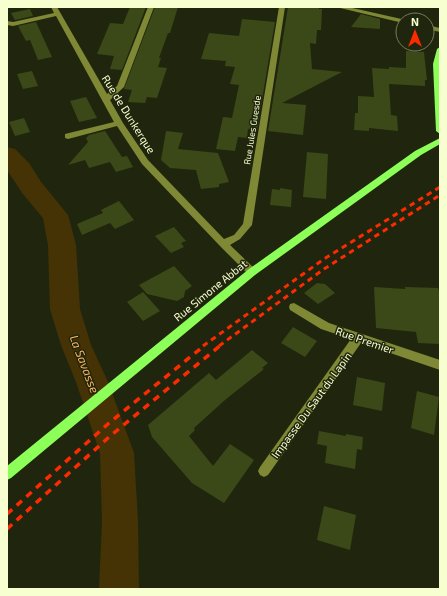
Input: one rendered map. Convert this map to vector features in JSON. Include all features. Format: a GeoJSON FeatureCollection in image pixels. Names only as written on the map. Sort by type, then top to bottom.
{"type":"FeatureCollection","features":[{"type":"Feature","properties":{"kind":"main road"},"geometry":{"type":"LineString","coordinates":[[440,49],[437,64],[440,131]]}},
{"type":"Feature","properties":{"kind":"main road","name":"Rue Simone Abbat"},"geometry":{"type":"LineString","coordinates":[[7,474],[252,272],[418,152],[440,141]]}},
{"type":"Feature","properties":{"kind":"street"},"geometry":{"type":"LineString","coordinates":[[106,99],[120,87],[151,7]]}},
{"type":"Feature","properties":{"kind":"street","name":"Rue Jules Guesde"},"geometry":{"type":"LineString","coordinates":[[223,244],[237,237],[247,225],[282,7]]}},
{"type":"Feature","properties":{"kind":"street"},"geometry":{"type":"LineString","coordinates":[[339,7],[395,20]]}},
{"type":"Feature","properties":{"kind":"street"},"geometry":{"type":"LineString","coordinates":[[7,23],[13,24],[55,10]]}},
{"type":"Feature","properties":{"kind":"street","name":"Rue de Dunkerque"},"geometry":{"type":"LineString","coordinates":[[55,10],[119,123],[145,162],[223,244],[252,272]]}},
{"type":"Feature","properties":{"kind":"street"},"geometry":{"type":"LineString","coordinates":[[68,136],[119,123]]}},
{"type":"Feature","properties":{"kind":"street","name":"Rue Premier"},"geometry":{"type":"LineString","coordinates":[[294,307],[325,326],[440,365]]}},
{"type":"Feature","properties":{"kind":"street","name":"Impasse Du Saut du Lapin"},"geometry":{"type":"LineString","coordinates":[[264,471],[358,338]]}},
{"type":"Feature","properties":{"kind":"building"},"geometry":{"type":"Polygon","coordinates":[[[130,7],[146,7],[122,70],[110,69],[114,56],[97,54],[110,23],[123,24],[130,7]]]}},
{"type":"Feature","properties":{"kind":"building"},"geometry":{"type":"Polygon","coordinates":[[[155,7],[178,7],[170,33],[168,33],[159,58],[161,58],[158,67],[167,68],[157,98],[147,97],[145,103],[128,102],[132,90],[124,89],[155,7]]]}},
{"type":"Feature","properties":{"kind":"building"},"geometry":{"type":"Polygon","coordinates":[[[288,7],[319,7],[319,9],[322,9],[321,30],[317,30],[316,44],[310,43],[312,69],[342,72],[282,103],[306,105],[303,135],[268,131],[288,7]]]}},
{"type":"Feature","properties":{"kind":"building"},"geometry":{"type":"Polygon","coordinates":[[[30,9],[33,16],[15,20],[11,13],[30,9]]]}},
{"type":"Feature","properties":{"kind":"building"},"geometry":{"type":"Polygon","coordinates":[[[361,14],[380,19],[380,29],[351,27],[361,14]]]}},
{"type":"Feature","properties":{"kind":"building"},"geometry":{"type":"Polygon","coordinates":[[[242,19],[275,22],[257,130],[248,129],[247,138],[238,137],[235,151],[216,149],[223,117],[232,118],[239,85],[230,84],[235,67],[225,66],[226,61],[201,59],[209,33],[239,36],[242,19]]]}},
{"type":"Feature","properties":{"kind":"building"},"geometry":{"type":"Polygon","coordinates":[[[36,22],[52,57],[38,60],[30,40],[26,41],[18,26],[36,22]]]}},
{"type":"Feature","properties":{"kind":"building"},"geometry":{"type":"Polygon","coordinates":[[[406,52],[424,52],[427,80],[425,80],[425,86],[389,84],[391,115],[397,116],[398,131],[369,128],[369,131],[354,130],[355,113],[358,113],[358,96],[374,97],[372,68],[406,68],[406,52]]]}},
{"type":"Feature","properties":{"kind":"building"},"geometry":{"type":"Polygon","coordinates":[[[32,71],[38,86],[23,89],[17,74],[32,71]]]}},
{"type":"Feature","properties":{"kind":"building"},"geometry":{"type":"Polygon","coordinates":[[[86,97],[97,118],[79,122],[70,101],[86,97]]]}},
{"type":"Feature","properties":{"kind":"building"},"geometry":{"type":"Polygon","coordinates":[[[24,118],[30,132],[15,136],[9,122],[24,118]]]}},
{"type":"Feature","properties":{"kind":"building"},"geometry":{"type":"Polygon","coordinates":[[[105,131],[122,157],[127,156],[133,167],[116,172],[110,162],[89,168],[85,160],[68,165],[88,142],[86,138],[89,135],[105,131]]]}},
{"type":"Feature","properties":{"kind":"building"},"geometry":{"type":"Polygon","coordinates":[[[166,131],[183,133],[178,149],[218,153],[229,182],[219,184],[219,187],[201,189],[196,170],[170,168],[161,160],[166,131]]]}},
{"type":"Feature","properties":{"kind":"building"},"geometry":{"type":"Polygon","coordinates":[[[307,152],[328,154],[326,199],[303,197],[307,152]]]}},
{"type":"Feature","properties":{"kind":"building"},"geometry":{"type":"Polygon","coordinates":[[[280,188],[292,190],[291,207],[270,205],[272,189],[280,190],[280,188]]]}},
{"type":"Feature","properties":{"kind":"building"},"geometry":{"type":"Polygon","coordinates":[[[119,201],[134,220],[115,229],[110,223],[82,235],[77,224],[103,213],[101,210],[119,201]]]}},
{"type":"Feature","properties":{"kind":"building"},"geometry":{"type":"Polygon","coordinates":[[[174,227],[186,241],[181,243],[184,247],[171,253],[155,236],[174,227]]]}},
{"type":"Feature","properties":{"kind":"building"},"geometry":{"type":"Polygon","coordinates":[[[174,266],[192,286],[185,291],[184,297],[177,301],[147,294],[139,285],[174,266]]]}},
{"type":"Feature","properties":{"kind":"building"},"geometry":{"type":"Polygon","coordinates":[[[317,283],[325,284],[335,293],[318,304],[304,293],[317,283]]]}},
{"type":"Feature","properties":{"kind":"building"},"geometry":{"type":"Polygon","coordinates":[[[374,287],[405,289],[405,287],[438,288],[440,294],[440,344],[418,343],[416,332],[376,328],[374,287]]]}},
{"type":"Feature","properties":{"kind":"building"},"geometry":{"type":"Polygon","coordinates":[[[143,292],[160,311],[143,321],[127,302],[143,292]]]}},
{"type":"Feature","properties":{"kind":"building"},"geometry":{"type":"Polygon","coordinates":[[[293,327],[317,341],[305,357],[281,343],[293,327]]]}},
{"type":"Feature","properties":{"kind":"building"},"geometry":{"type":"Polygon","coordinates":[[[252,350],[268,363],[262,368],[264,369],[225,400],[194,428],[195,430],[189,436],[213,466],[230,444],[254,460],[224,503],[192,483],[152,437],[148,425],[209,373],[216,380],[252,350]]]}},
{"type":"Feature","properties":{"kind":"building"},"geometry":{"type":"Polygon","coordinates":[[[357,377],[385,383],[382,411],[353,405],[357,377]]]}},
{"type":"Feature","properties":{"kind":"building"},"geometry":{"type":"Polygon","coordinates":[[[417,391],[439,397],[434,435],[411,428],[417,391]]]}},
{"type":"Feature","properties":{"kind":"building"},"geometry":{"type":"Polygon","coordinates":[[[319,431],[346,436],[346,434],[363,437],[362,450],[357,449],[355,469],[325,463],[327,446],[317,444],[319,431]]]}},
{"type":"Feature","properties":{"kind":"building"},"geometry":{"type":"Polygon","coordinates":[[[324,506],[356,515],[350,550],[317,540],[324,506]]]}},
{"type":"Feature","properties":{"kind":"waterway","name":"La Savasse"},"geometry":{"type":"LineString","coordinates":[[7,155],[20,169],[32,188],[55,215],[62,245],[65,309],[76,345],[92,382],[117,453],[120,521],[119,589]]}},
{"type":"Feature","properties":{"kind":"railway"},"geometry":{"type":"LineString","coordinates":[[203,346],[324,259],[440,187]]}},
{"type":"Feature","properties":{"kind":"railway"},"geometry":{"type":"LineString","coordinates":[[219,346],[324,269],[440,195]]}},
{"type":"Feature","properties":{"kind":"railway"},"geometry":{"type":"LineString","coordinates":[[7,514],[109,423],[205,345]]}},
{"type":"Feature","properties":{"kind":"railway"},"geometry":{"type":"LineString","coordinates":[[7,529],[109,437],[221,345]]}}]}
